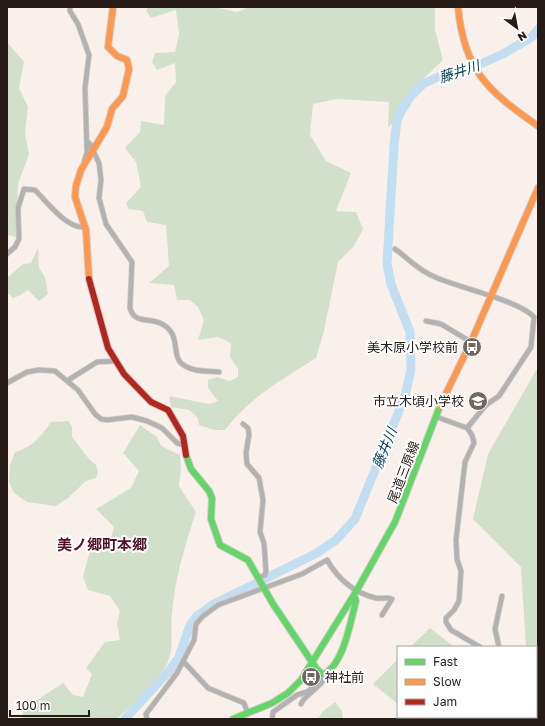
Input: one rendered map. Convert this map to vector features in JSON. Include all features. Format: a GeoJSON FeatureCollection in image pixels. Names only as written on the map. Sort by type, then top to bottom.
{"type":"FeatureCollection","features":[{"type":"Feature","properties":{"kind":"street"},"geometry":{"type":"LineString","coordinates":[[70,7],[70,11],[78,24],[89,55],[85,88],[88,142],[84,165]]}},
{"type":"Feature","properties":{"kind":"street"},"geometry":{"type":"LineString","coordinates":[[113,7],[108,46],[117,56],[127,60],[129,69],[123,96],[112,109],[107,127],[79,175],[75,197],[86,230],[88,277],[103,336],[115,361],[124,374],[151,402],[168,410],[183,436],[183,445],[191,469],[210,491],[212,498],[211,519],[220,545],[248,560],[260,577],[273,604],[313,663],[323,675],[323,681],[316,690],[302,699],[301,704]]}},
{"type":"Feature","properties":{"kind":"street"},"geometry":{"type":"LineString","coordinates":[[458,7],[459,27],[467,52],[479,75],[495,94],[538,126]]}},
{"type":"Feature","properties":{"kind":"street"},"geometry":{"type":"LineString","coordinates":[[88,142],[99,163],[101,180],[99,198],[106,224],[132,262],[131,313],[135,318],[160,323],[165,326],[176,339],[180,362],[190,368],[219,372]]}},
{"type":"Feature","properties":{"kind":"street","name":"尾道三原線"},"geometry":{"type":"LineString","coordinates":[[233,719],[272,704],[288,693],[301,680],[313,663],[355,593],[395,522],[437,417],[538,188]]}},
{"type":"Feature","properties":{"kind":"street"},"geometry":{"type":"LineString","coordinates":[[7,254],[15,247],[19,239],[18,208],[24,189],[35,190],[72,225],[78,227],[84,226]]}},
{"type":"Feature","properties":{"kind":"street"},"geometry":{"type":"LineString","coordinates":[[395,249],[418,269],[436,278],[490,296],[529,312],[534,317],[531,347],[499,396],[486,405],[467,428]]}},
{"type":"Feature","properties":{"kind":"street"},"geometry":{"type":"LineString","coordinates":[[426,321],[441,324],[471,342]]}},
{"type":"Feature","properties":{"kind":"street"},"geometry":{"type":"LineString","coordinates":[[70,379],[97,362],[115,361]]}},
{"type":"Feature","properties":{"kind":"street"},"geometry":{"type":"LineString","coordinates":[[7,383],[27,372],[39,370],[55,371],[70,379],[95,414],[101,419],[107,420],[132,417],[148,421],[162,428],[177,443],[183,445]]}},
{"type":"Feature","properties":{"kind":"street"},"geometry":{"type":"LineString","coordinates":[[55,371],[78,390]]}},
{"type":"Feature","properties":{"kind":"street"},"geometry":{"type":"LineString","coordinates":[[437,417],[467,428],[472,435],[474,443],[465,462],[456,540],[457,559],[461,571],[459,601],[454,610],[446,618],[446,622],[451,630],[478,646]]}},
{"type":"Feature","properties":{"kind":"street"},"geometry":{"type":"LineString","coordinates":[[243,424],[248,428],[249,435],[246,453],[247,464],[259,478],[263,500],[260,532],[264,543],[266,571],[265,575],[260,577]]}},
{"type":"Feature","properties":{"kind":"street"},"geometry":{"type":"LineString","coordinates":[[147,719],[146,714],[177,673],[184,661],[194,640],[196,624],[203,616],[218,605],[265,589],[302,574],[327,560],[335,574],[355,593],[392,599],[382,615]]}},
{"type":"Feature","properties":{"kind":"street"},"geometry":{"type":"LineString","coordinates":[[272,719],[273,712],[297,695],[309,691],[323,675],[329,672],[336,664],[340,656],[356,601],[355,593]]}},
{"type":"Feature","properties":{"kind":"street"},"geometry":{"type":"LineString","coordinates":[[499,646],[495,630],[502,596]]}},
{"type":"Feature","properties":{"kind":"street"},"geometry":{"type":"LineString","coordinates":[[184,661],[208,688],[244,703],[248,714]]}},
{"type":"Feature","properties":{"kind":"green space"},"geometry":{"type":"Polygon","coordinates":[[[148,7],[214,7],[237,12],[249,7],[288,7],[289,9],[291,7],[435,7],[435,30],[443,60],[416,86],[410,106],[401,119],[388,127],[389,102],[336,99],[313,104],[310,135],[326,161],[351,173],[336,211],[356,212],[363,229],[354,246],[338,262],[324,331],[316,358],[267,390],[245,408],[225,430],[214,430],[199,425],[198,418],[189,410],[171,407],[169,396],[209,404],[218,401],[208,388],[208,380],[217,377],[230,381],[238,377],[238,369],[230,357],[231,343],[218,337],[198,340],[204,320],[198,307],[190,300],[177,300],[174,285],[149,283],[169,266],[166,225],[147,222],[143,211],[129,209],[126,203],[141,187],[136,162],[125,148],[140,132],[141,121],[164,125],[165,96],[176,82],[175,63],[157,70],[152,62],[155,53],[175,52],[179,34],[176,10],[151,18],[146,11],[148,7]]]}},
{"type":"Feature","properties":{"kind":"green space"},"geometry":{"type":"Polygon","coordinates":[[[7,42],[24,62],[19,88],[28,107],[25,133],[29,154],[18,184],[16,237],[7,235],[7,42]]]}},
{"type":"Feature","properties":{"kind":"green space"},"geometry":{"type":"Polygon","coordinates":[[[38,248],[39,268],[45,277],[48,294],[39,301],[28,290],[13,298],[7,292],[7,278],[23,264],[31,263],[38,248]]]}},
{"type":"Feature","properties":{"kind":"green space"},"geometry":{"type":"Polygon","coordinates":[[[538,367],[538,719],[416,719],[415,718],[537,718],[537,646],[526,646],[521,567],[473,519],[488,454],[538,367]]]}},
{"type":"Feature","properties":{"kind":"green space"},"geometry":{"type":"Polygon","coordinates":[[[69,421],[72,427],[72,437],[89,459],[96,465],[98,472],[96,478],[86,481],[68,498],[56,506],[27,502],[14,493],[9,482],[10,465],[15,452],[26,448],[40,437],[51,422],[69,421]]]}},
{"type":"Feature","properties":{"kind":"green space"},"geometry":{"type":"Polygon","coordinates":[[[140,425],[157,437],[161,446],[180,455],[181,469],[179,486],[196,512],[184,549],[175,587],[169,659],[154,683],[117,719],[21,719],[25,708],[63,683],[73,695],[83,697],[92,674],[86,668],[105,642],[120,640],[117,623],[120,611],[110,596],[88,590],[83,577],[92,543],[110,541],[114,527],[96,509],[131,488],[139,471],[123,453],[140,425]]]}},
{"type":"Feature","properties":{"kind":"green space"},"geometry":{"type":"Polygon","coordinates":[[[430,628],[453,646],[411,646],[430,628]]]}},
{"type":"Feature","properties":{"kind":"green space"},"geometry":{"type":"Polygon","coordinates":[[[397,660],[397,703],[373,684],[397,660]]]}},
{"type":"Feature","properties":{"kind":"green space"},"geometry":{"type":"Polygon","coordinates":[[[335,702],[342,711],[343,719],[318,719],[322,712],[335,702]]]}},
{"type":"Feature","properties":{"kind":"waterway","name":"藤井川"},"geometry":{"type":"LineString","coordinates":[[125,719],[169,671],[179,657],[190,625],[197,616],[214,604],[317,553],[336,540],[355,519],[405,396],[411,370],[410,332],[391,284],[387,264],[394,145],[397,121],[401,111],[410,97],[423,84],[442,75],[467,70],[503,54],[532,37],[538,29]]}},
{"type":"Feature","properties":{"kind":"traffic: fast"},"geometry":{"type":"LineString","coordinates":[[233,719],[272,703],[288,693],[301,680],[357,590],[395,522],[440,406]]}},
{"type":"Feature","properties":{"kind":"traffic: fast"},"geometry":{"type":"LineString","coordinates":[[186,455],[191,469],[209,491],[212,498],[211,519],[220,545],[248,560],[273,604],[316,668],[323,675],[330,670],[341,653],[356,601],[354,595]]}},
{"type":"Feature","properties":{"kind":"traffic: slow"},"geometry":{"type":"LineString","coordinates":[[89,279],[86,230],[75,197],[76,186],[81,170],[107,127],[112,109],[123,96],[129,69],[127,60],[117,56],[108,47],[113,7]]}},
{"type":"Feature","properties":{"kind":"traffic: slow"},"geometry":{"type":"LineString","coordinates":[[458,7],[461,29],[466,48],[473,64],[492,90],[505,102],[538,126]]}},
{"type":"Feature","properties":{"kind":"traffic: slow"},"geometry":{"type":"LineString","coordinates":[[440,406],[471,342],[538,188]]}},
{"type":"Feature","properties":{"kind":"traffic: jam"},"geometry":{"type":"LineString","coordinates":[[89,279],[108,348],[124,374],[151,402],[168,410],[183,436],[186,455]]}},
{"type":"Feature","properties":{"kind":"place","name":"美木原小学校前"},"geometry":{"type":"Point","coordinates":[472,347]}},
{"type":"Feature","properties":{"kind":"place","name":"市立木頃小学校"},"geometry":{"type":"Point","coordinates":[478,401]}},
{"type":"Feature","properties":{"kind":"place","name":"神社前"},"geometry":{"type":"Point","coordinates":[311,677]}},
{"type":"Feature","properties":{"kind":"district","name":"美ノ郷町本郷"},"geometry":{"type":"Point","coordinates":[102,544]}}]}
